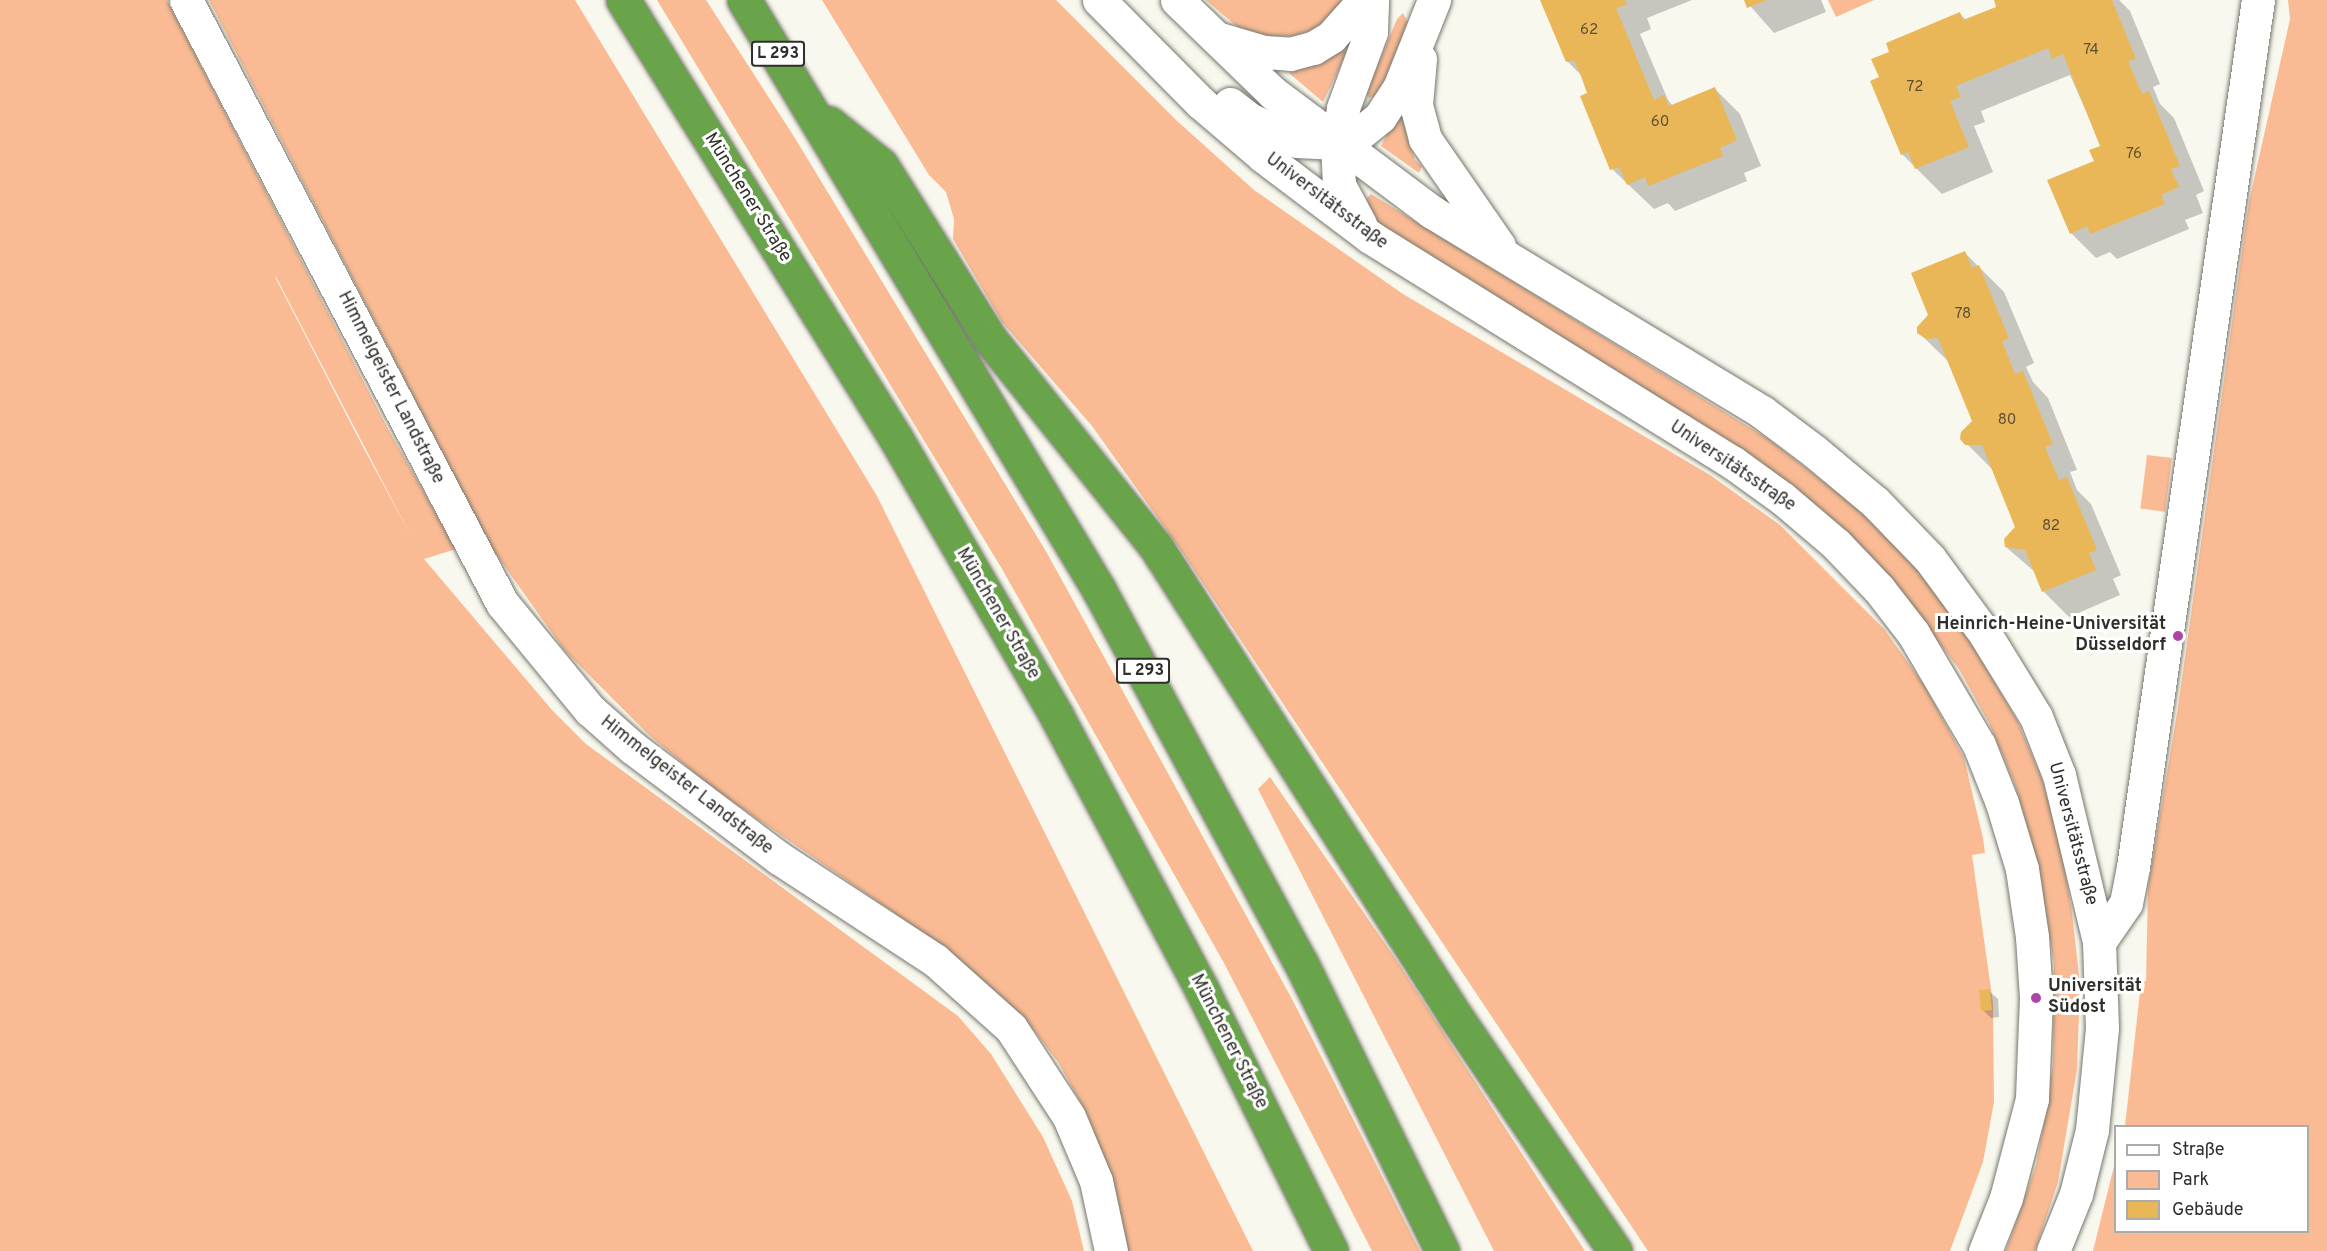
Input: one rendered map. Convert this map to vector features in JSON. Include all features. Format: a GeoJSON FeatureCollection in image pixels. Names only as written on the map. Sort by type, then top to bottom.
{"type":"FeatureCollection","features":[{"type":"Feature","properties":{"kind":"highway","name":"Münchener Straße"},"geometry":{"type":"LineString","coordinates":[[623,0],[895,437],[1057,717],[1202,990],[1331,1251]]}},
{"type":"Feature","properties":{"kind":"highway","name":"L 293"},"geometry":{"type":"LineString","coordinates":[[744,0],[1104,599],[1301,963],[1442,1251]]}},
{"type":"Feature","properties":{"kind":"highway"},"geometry":{"type":"LineString","coordinates":[[811,109],[881,165],[990,339],[1156,547],[1456,1017],[1615,1251]]}},
{"type":"Feature","properties":{"kind":"street","name":"Himmelgeister Landstraße"},"geometry":{"type":"LineString","coordinates":[[186,0],[502,603],[590,710],[633,748],[779,858],[935,960],[1011,1028],[1069,1117],[1096,1181],[1111,1251]]}},
{"type":"Feature","properties":{"kind":"street","name":"Universitätsstraße"},"geometry":{"type":"LineString","coordinates":[[1099,0],[1137,40],[1263,156],[1370,237],[1732,462],[1782,498],[1836,544],[1879,589],[1951,692],[1983,754],[2022,869],[2037,998],[2032,1099],[2006,1198],[1986,1251]]}},
{"type":"Feature","properties":{"kind":"street","name":"Universitätsstraße"},"geometry":{"type":"LineString","coordinates":[[1177,0],[1273,93],[1432,212],[1762,412],[1875,502],[1930,559],[1985,634],[2036,717],[2059,775],[2099,942],[2102,1028],[2092,1130],[2076,1194],[2053,1251]]}},
{"type":"Feature","properties":{"kind":"street"},"geometry":{"type":"LineString","coordinates":[[1211,35],[1264,52],[1290,54],[1313,48],[1332,37],[1364,0]]}},
{"type":"Feature","properties":{"kind":"street"},"geometry":{"type":"LineString","coordinates":[[1370,237],[1349,209],[1339,185],[1337,143],[1342,108],[1371,32],[1372,0]]}},
{"type":"Feature","properties":{"kind":"street"},"geometry":{"type":"LineString","coordinates":[[2099,942],[2126,903],[2133,867],[2258,0]]}},
{"type":"Feature","properties":{"kind":"street"},"geometry":{"type":"LineString","coordinates":[[1137,40],[1174,60],[1249,119],[1273,132],[1315,144],[1337,143],[1365,132],[1380,117],[1399,88],[1425,9]]}},
{"type":"Feature","properties":{"kind":"street"},"geometry":{"type":"LineString","coordinates":[[1425,9],[1416,105],[1425,139],[1509,260]]}},
{"type":"Feature","properties":{"kind":"green space"},"geometry":{"type":"Polygon","coordinates":[[[0,0],[167,0],[387,427],[456,549],[424,559],[552,710],[586,744],[958,1016],[991,1054],[1043,1137],[1072,1201],[1084,1251],[0,1251],[0,0]],[[276,277],[362,445],[411,536],[276,277]]]}},
{"type":"Feature","properties":{"kind":"green space"},"geometry":{"type":"Polygon","coordinates":[[[209,0],[575,0],[877,496],[1253,1251],[1125,1251],[1112,1177],[1086,1112],[1058,1062],[1023,1016],[948,950],[714,789],[649,735],[565,651],[491,547],[209,0]]]}},
{"type":"Feature","properties":{"kind":"green space"},"geometry":{"type":"Polygon","coordinates":[[[657,0],[706,0],[793,135],[1047,553],[1292,999],[1420,1251],[1372,1251],[1224,963],[1002,569],[657,0]]]}},
{"type":"Feature","properties":{"kind":"green space"},"geometry":{"type":"Polygon","coordinates":[[[822,0],[1056,0],[1176,120],[1254,190],[1403,294],[1710,475],[1780,525],[1884,629],[1924,685],[1964,758],[1985,853],[1972,855],[1993,1003],[1994,1102],[1983,1162],[1950,1251],[1648,1251],[1180,549],[1092,426],[1002,322],[953,239],[954,219],[946,192],[929,175],[822,0]]]}},
{"type":"Feature","properties":{"kind":"green space"},"geometry":{"type":"Polygon","coordinates":[[[1206,0],[1348,0],[1323,27],[1293,36],[1248,36],[1206,0]]]}},
{"type":"Feature","properties":{"kind":"green space"},"geometry":{"type":"Polygon","coordinates":[[[1828,0],[1874,0],[1836,17],[1828,0]]]}},
{"type":"Feature","properties":{"kind":"green space"},"geometry":{"type":"Polygon","coordinates":[[[2288,0],[2327,0],[2327,1251],[2093,1251],[2114,1166],[2114,1233],[2309,1233],[2309,1125],[2125,1125],[2141,983],[2146,981],[2148,887],[2178,707],[2249,202],[2290,19],[2288,0]]]}},
{"type":"Feature","properties":{"kind":"green space"},"geometry":{"type":"Polygon","coordinates":[[[1403,13],[1410,27],[1399,55],[1375,96],[1369,98],[1366,93],[1397,19],[1403,13]]]}},
{"type":"Feature","properties":{"kind":"green space"},"geometry":{"type":"Polygon","coordinates":[[[1342,49],[1347,52],[1323,102],[1289,73],[1325,61],[1342,49]]]}},
{"type":"Feature","properties":{"kind":"green space"},"geometry":{"type":"Polygon","coordinates":[[[1400,108],[1415,160],[1422,166],[1419,173],[1381,146],[1400,108]]]}},
{"type":"Feature","properties":{"kind":"green space"},"geometry":{"type":"Polygon","coordinates":[[[1371,194],[1770,440],[1864,513],[1918,570],[1970,641],[2017,720],[2042,779],[2061,846],[2072,912],[2080,985],[2077,1069],[2058,1182],[2035,1251],[2006,1251],[2036,1165],[2045,1117],[2053,1065],[2054,964],[2037,860],[2015,785],[1989,723],[1959,669],[1888,576],[1385,231],[1368,210],[1367,198],[1371,194]]]}},
{"type":"Feature","properties":{"kind":"green space"},"geometry":{"type":"Polygon","coordinates":[[[2147,455],[2172,458],[2165,512],[2140,509],[2147,455]]]}},
{"type":"Feature","properties":{"kind":"green space"},"geometry":{"type":"Polygon","coordinates":[[[1270,777],[1395,958],[1585,1251],[1494,1251],[1258,789],[1270,777]]]}},
{"type":"Feature","properties":{"kind":"building"},"geometry":{"type":"Polygon","coordinates":[[[1540,0],[1625,0],[1627,4],[1616,8],[1654,100],[1664,95],[1669,106],[1715,87],[1737,140],[1720,148],[1723,156],[1648,186],[1645,177],[1627,185],[1619,167],[1610,170],[1580,96],[1587,93],[1581,76],[1574,60],[1566,62],[1540,0]]]}},
{"type":"Feature","properties":{"kind":"building"},"geometry":{"type":"Polygon","coordinates":[[[1744,0],[1767,0],[1747,8],[1744,0]]]}},
{"type":"Feature","properties":{"kind":"building"},"geometry":{"type":"Polygon","coordinates":[[[1994,0],[2112,0],[2136,59],[2128,61],[2142,94],[2149,91],[2180,166],[2171,169],[2179,187],[2161,195],[2165,204],[2090,234],[2087,226],[2070,234],[2047,180],[2094,161],[2089,150],[2100,146],[2063,54],[2052,59],[2048,48],[1956,86],[1961,97],[1950,101],[1969,147],[1915,169],[1908,152],[1901,155],[1870,81],[1879,77],[1871,59],[1889,52],[1886,43],[1960,12],[1963,20],[1996,7],[1994,0]]]}},
{"type":"Feature","properties":{"kind":"building"},"geometry":{"type":"Polygon","coordinates":[[[1965,251],[1972,268],[1979,265],[2009,338],[2002,341],[2015,374],[2023,371],[2053,444],[2045,447],[2059,480],[2067,477],[2097,550],[2089,553],[2096,570],[2042,592],[2025,550],[2005,547],[2004,539],[2015,527],[1982,445],[1965,445],[1960,439],[1961,432],[1972,421],[1938,338],[1926,339],[1917,333],[1917,327],[1928,315],[1911,273],[1965,251]]]}},
{"type":"Feature","properties":{"kind":"building"},"geometry":{"type":"Polygon","coordinates":[[[1990,989],[1992,1010],[1981,1011],[1979,990],[1990,989]]]}},
{"type":"Feature","properties":{"kind":"place","name":"Heinrich-Heine-Universität Düsseldorf"},"geometry":{"type":"Point","coordinates":[2178,636]}},
{"type":"Feature","properties":{"kind":"place","name":"Universität Südost"},"geometry":{"type":"Point","coordinates":[2036,998]}}]}
